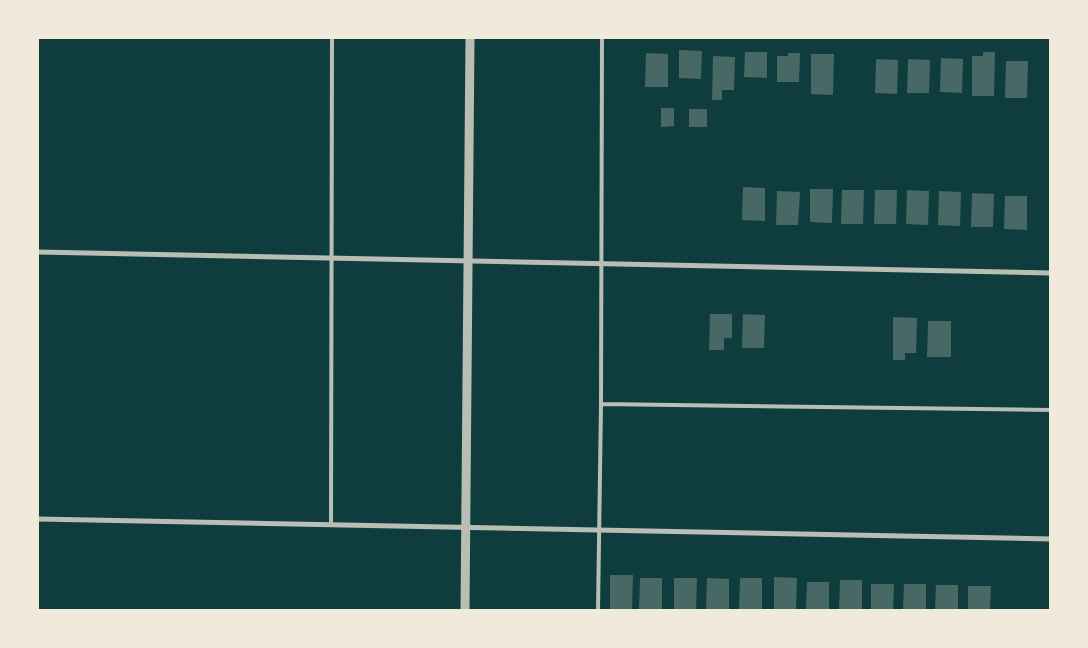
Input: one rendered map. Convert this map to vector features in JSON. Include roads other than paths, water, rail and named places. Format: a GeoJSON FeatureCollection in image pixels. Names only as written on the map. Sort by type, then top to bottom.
{"type":"FeatureCollection","features":[{"type":"Feature","properties":{"kind":"street"},"geometry":{"type":"LineString","coordinates":[[464,610],[470,38]]}},
{"type":"Feature","properties":{"kind":"street"},"geometry":{"type":"LineString","coordinates":[[38,252],[1050,273]]}},
{"type":"Feature","properties":{"kind":"street"},"geometry":{"type":"LineString","coordinates":[[38,518],[1050,539]]}},
{"type":"Feature","properties":{"kind":"lane"},"geometry":{"type":"LineString","coordinates":[[331,525],[330,258],[332,38]]}},
{"type":"Feature","properties":{"kind":"lane"},"geometry":{"type":"LineString","coordinates":[[598,610],[601,404],[602,38]]}},
{"type":"Feature","properties":{"kind":"lane"},"geometry":{"type":"LineString","coordinates":[[601,404],[1050,410]]}}]}
